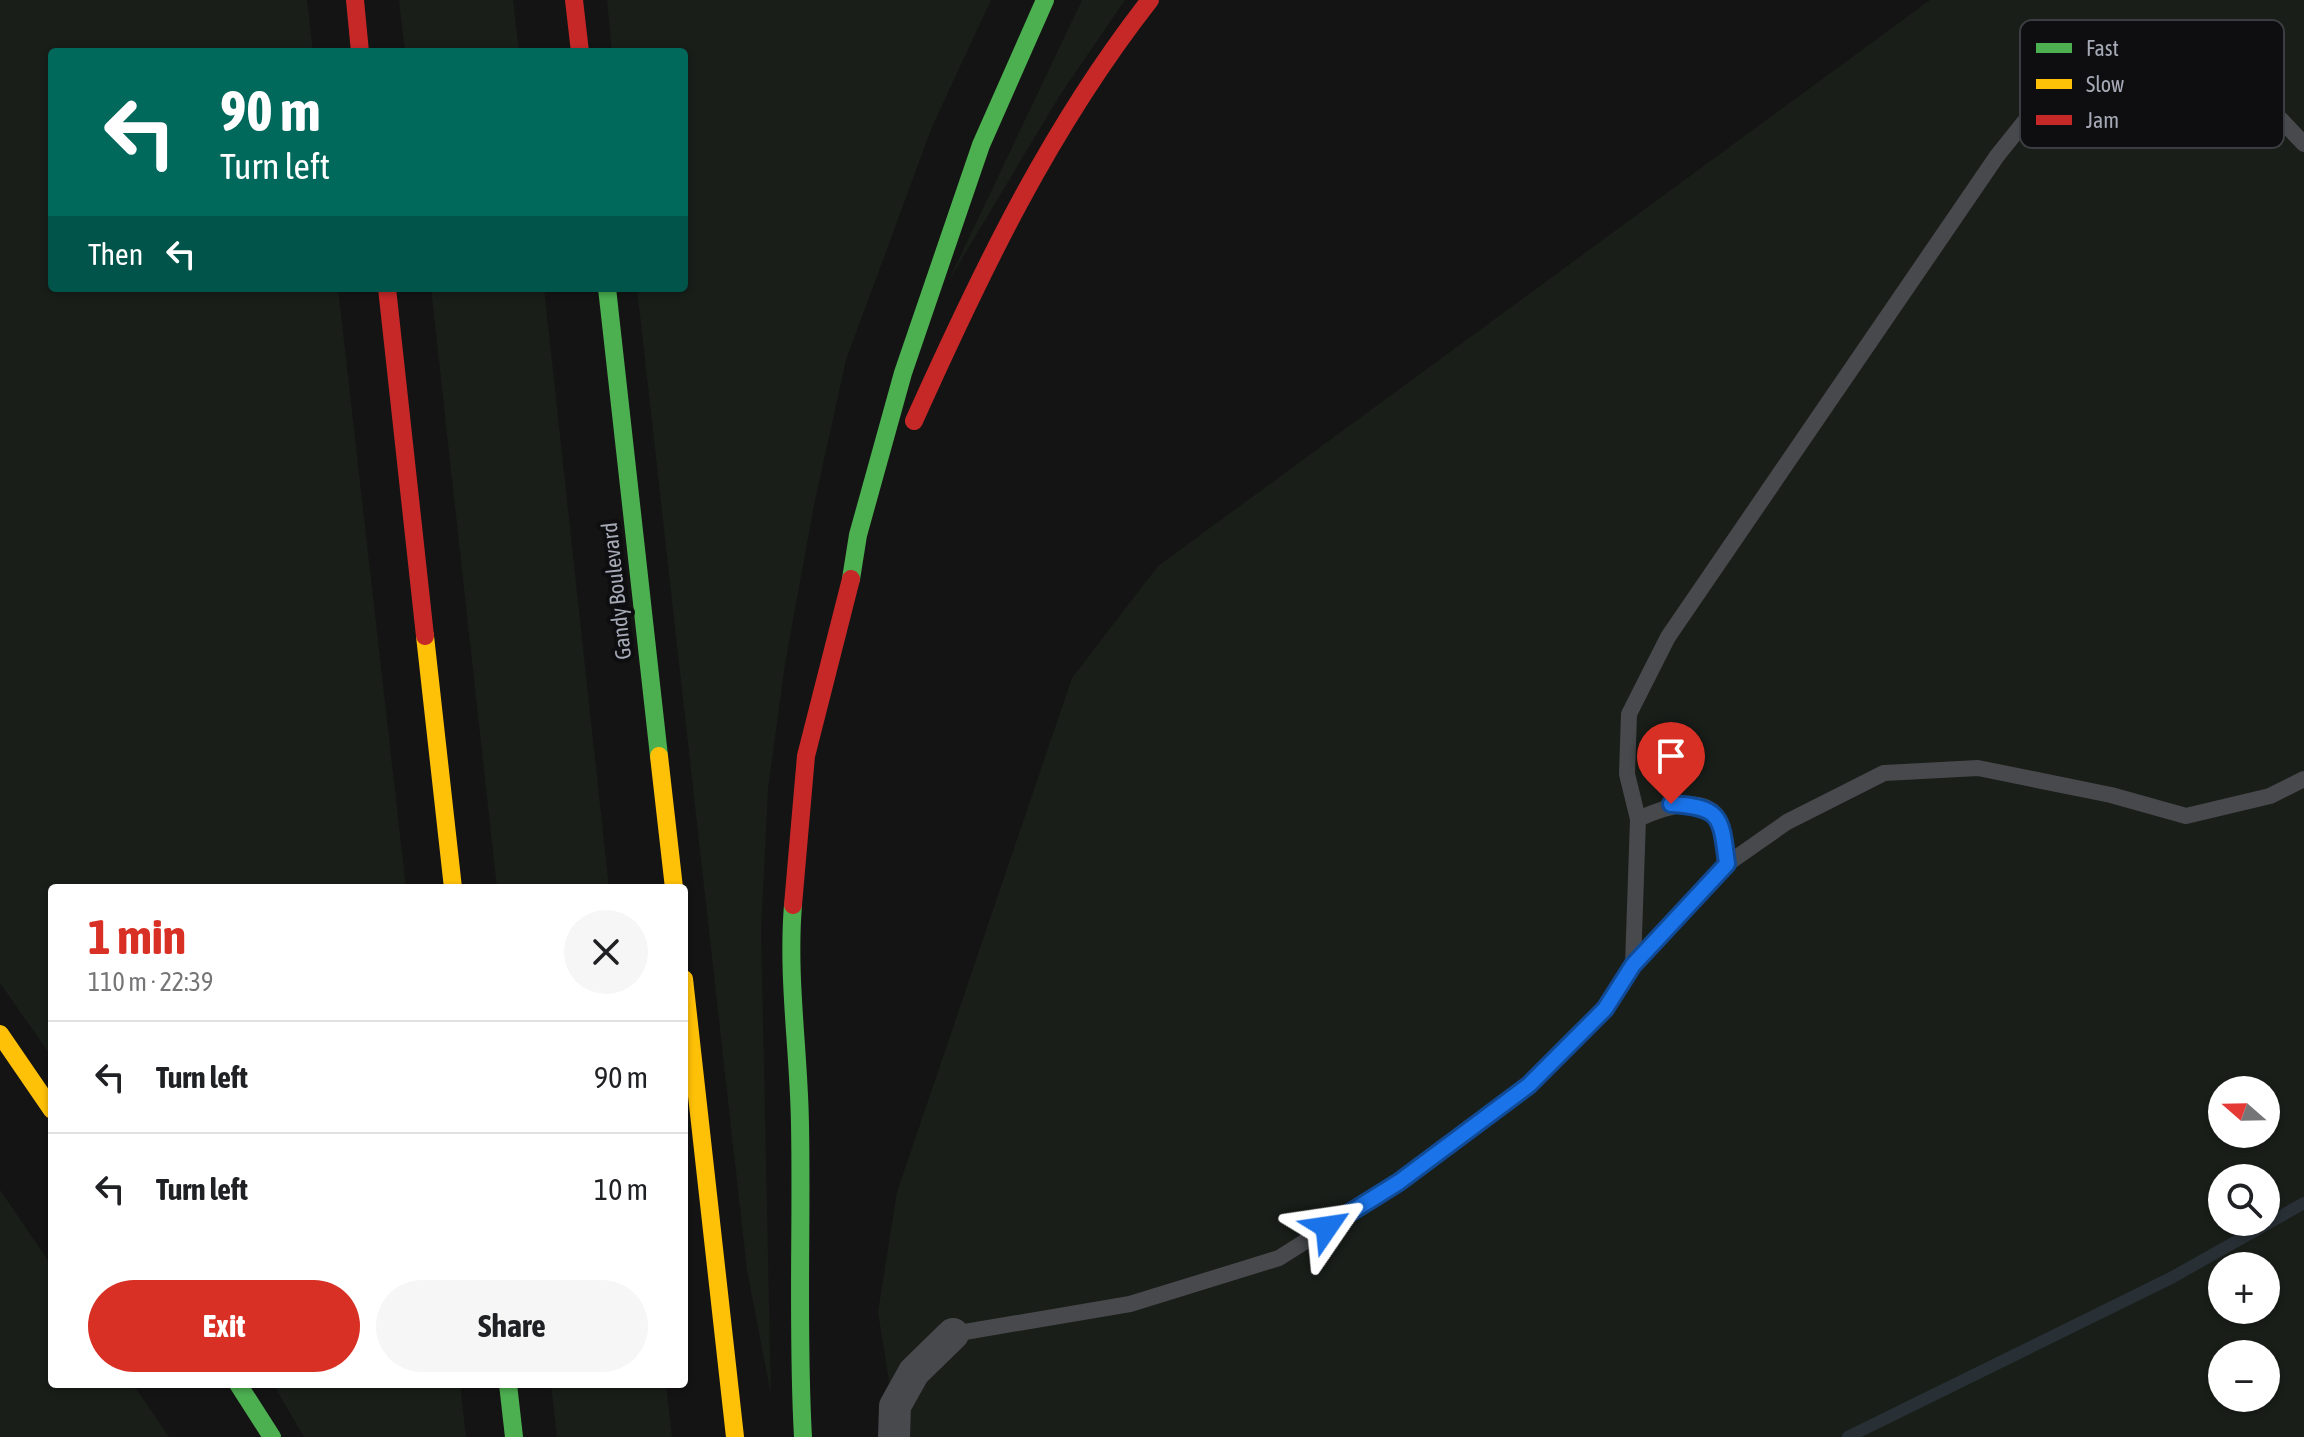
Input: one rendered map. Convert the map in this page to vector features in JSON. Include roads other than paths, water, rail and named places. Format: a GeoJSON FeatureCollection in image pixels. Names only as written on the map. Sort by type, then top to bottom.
{"type":"FeatureCollection","features":[{"type":"Feature","properties":{"kind":"highway"},"geometry":{"type":"LineString","coordinates":[[355,0],[360,48]]}},
{"type":"Feature","properties":{"kind":"highway"},"geometry":{"type":"LineString","coordinates":[[574,0],[580,48]]}},
{"type":"Feature","properties":{"kind":"highway"},"geometry":{"type":"LineString","coordinates":[[803,1437],[798,1344],[800,1123],[789,953],[806,756],[850,583],[858,535],[913,345],[981,145],[1045,0]]}},
{"type":"Feature","properties":{"kind":"highway"},"geometry":{"type":"LineString","coordinates":[[850,583],[902,451],[982,268],[1047,146],[1129,25],[1150,0]]}},
{"type":"Feature","properties":{"kind":"highway"},"geometry":{"type":"LineString","coordinates":[[387,292],[453,884]]}},
{"type":"Feature","properties":{"kind":"highway","name":"Gandy Boulevard"},"geometry":{"type":"LineString","coordinates":[[607,292],[674,884]]}},
{"type":"Feature","properties":{"kind":"highway"},"geometry":{"type":"LineString","coordinates":[[688,1015],[735,1437]]}},
{"type":"Feature","properties":{"kind":"highway"},"geometry":{"type":"LineString","coordinates":[[0,1034],[48,1104]]}},
{"type":"Feature","properties":{"kind":"highway"},"geometry":{"type":"LineString","coordinates":[[241,1388],[272,1437]]}},
{"type":"Feature","properties":{"kind":"highway"},"geometry":{"type":"LineString","coordinates":[[508,1388],[514,1437]]}},
{"type":"Feature","properties":{"kind":"street"},"geometry":{"type":"LineString","coordinates":[[894,1437],[895,1406],[914,1372],[953,1334]]}},
{"type":"Feature","properties":{"kind":"lane"},"geometry":{"type":"LineString","coordinates":[[2284,123],[2304,144]]}},
{"type":"Feature","properties":{"kind":"lane"},"geometry":{"type":"LineString","coordinates":[[1633,965],[1638,819],[1627,774],[1629,714],[1668,637],[1997,156],[2020,127]]}},
{"type":"Feature","properties":{"kind":"lane"},"geometry":{"type":"LineString","coordinates":[[953,1334],[1130,1304],[1279,1258],[1399,1182],[1529,1085],[1605,1009],[1633,965],[1727,864],[1787,822],[1884,773],[1978,768],[2111,795],[2186,816],[2270,796],[2304,779]]}},
{"type":"Feature","properties":{"kind":"lane"},"geometry":{"type":"LineString","coordinates":[[1638,819],[1671,804],[1708,808],[1722,822],[1727,864]]}},
{"type":"Feature","properties":{"kind":"waterway"},"geometry":{"type":"LineString","coordinates":[[1848,1437],[2171,1278],[2304,1203]]}}]}
